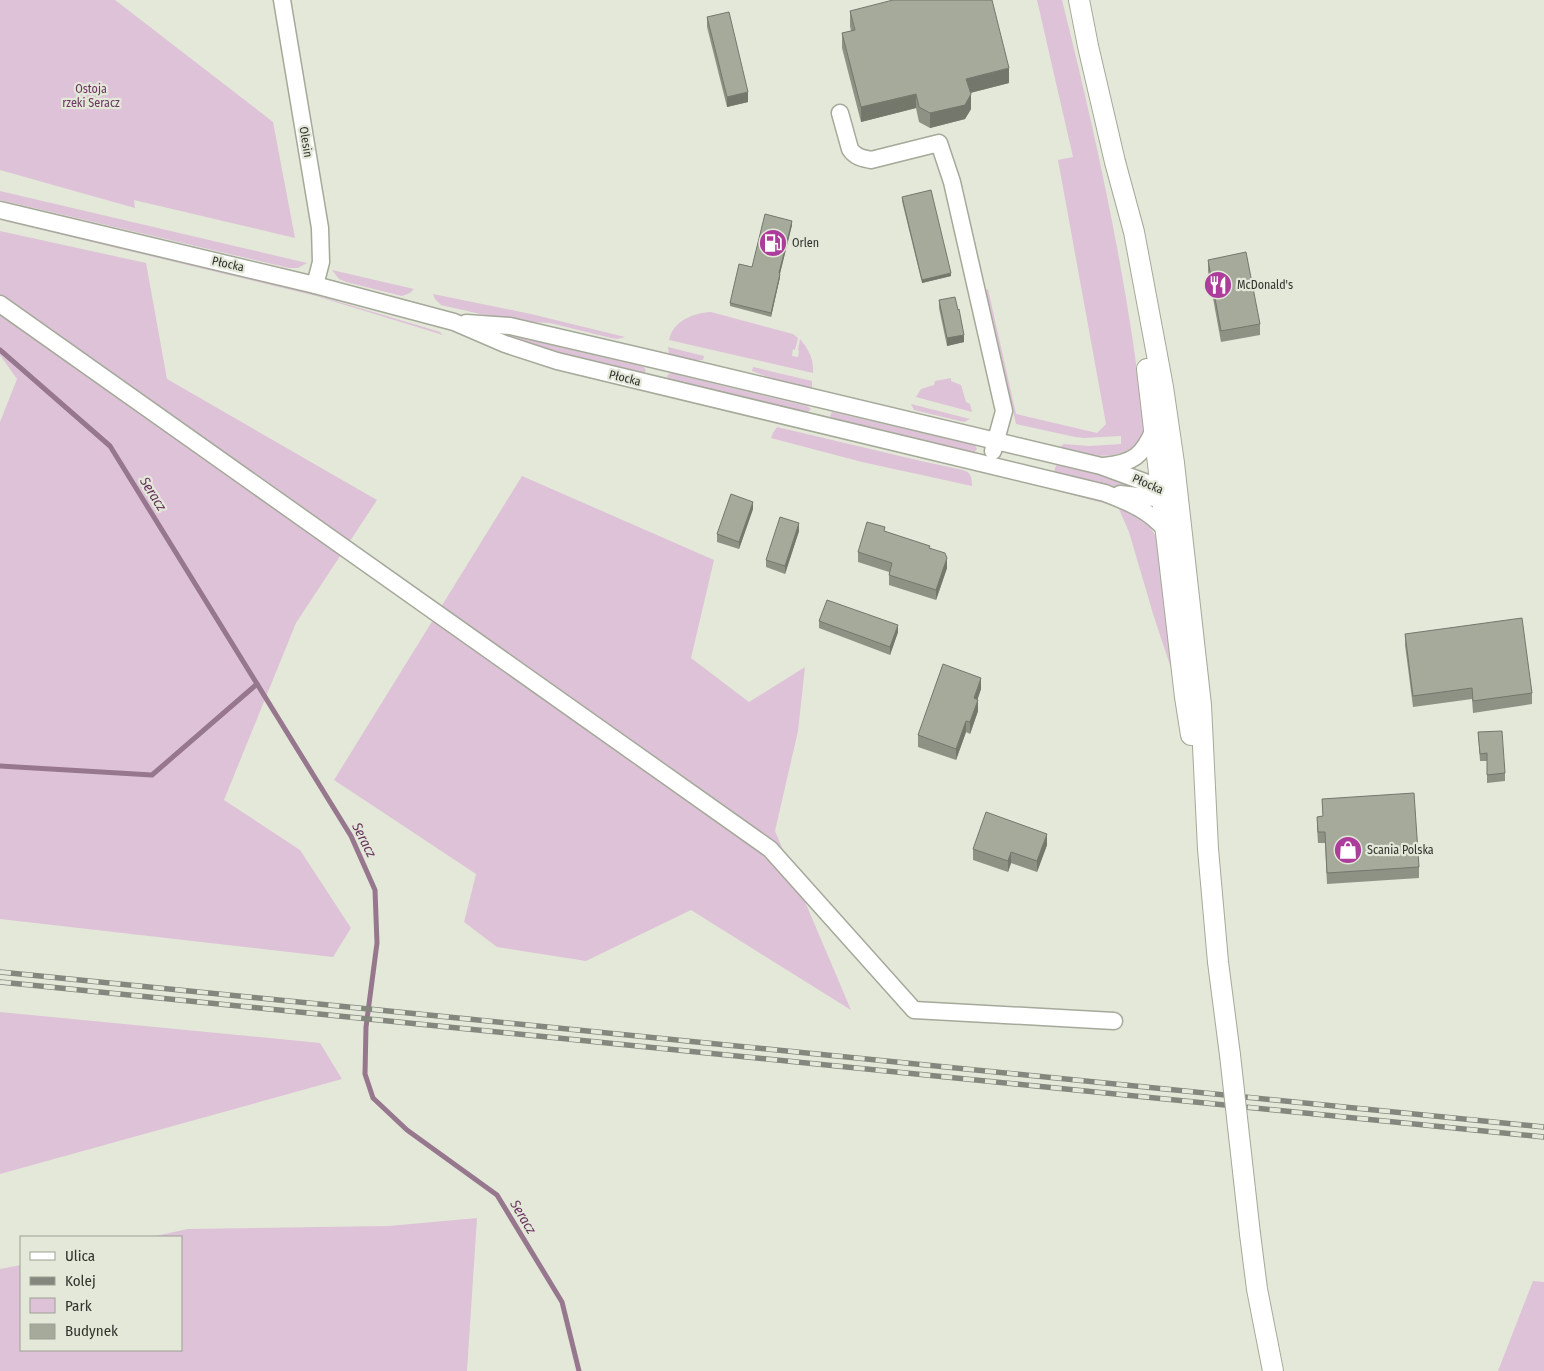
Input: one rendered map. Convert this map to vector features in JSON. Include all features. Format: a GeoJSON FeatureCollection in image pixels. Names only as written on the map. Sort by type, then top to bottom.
{"type":"FeatureCollection","features":[{"type":"Feature","properties":{"kind":"main road"},"geometry":{"type":"LineString","coordinates":[[1072,0],[1088,46]]}},
{"type":"Feature","properties":{"kind":"main road"},"geometry":{"type":"LineString","coordinates":[[1079,0],[1114,162],[1134,232],[1163,387],[1168,496],[1166,530],[1185,697],[1208,849]]}},
{"type":"Feature","properties":{"kind":"main road"},"geometry":{"type":"LineString","coordinates":[[1114,162],[1124,236],[1150,388],[1154,429],[1168,496],[1201,705],[1208,849],[1218,962],[1256,1289],[1273,1371]]}},
{"type":"Feature","properties":{"kind":"street","name":"Olesin"},"geometry":{"type":"LineString","coordinates":[[282,0],[320,228],[321,262],[316,285]]}},
{"type":"Feature","properties":{"kind":"street"},"geometry":{"type":"LineString","coordinates":[[840,113],[850,149],[853,154],[860,158],[871,160],[939,143],[952,182],[1004,411],[990,464]]}},
{"type":"Feature","properties":{"kind":"street","name":"Płocka"},"geometry":{"type":"LineString","coordinates":[[0,210],[316,285],[454,322],[505,344],[557,362],[1105,493],[1150,514],[1166,530]]}},
{"type":"Feature","properties":{"kind":"street"},"geometry":{"type":"LineString","coordinates":[[0,304],[770,849],[914,1010],[1114,1021]]}},
{"type":"Feature","properties":{"kind":"street","name":"Płocka"},"geometry":{"type":"LineString","coordinates":[[454,322],[510,326],[1101,466],[1168,496]]}},
{"type":"Feature","properties":{"kind":"street","name":"Płocka"},"geometry":{"type":"LineString","coordinates":[[652,359],[654,385]]}},
{"type":"Feature","properties":{"kind":"street"},"geometry":{"type":"LineString","coordinates":[[819,425],[825,400]]}},
{"type":"Feature","properties":{"kind":"street","name":"Płocka"},"geometry":{"type":"LineString","coordinates":[[1101,466],[1121,464],[1137,457],[1147,445],[1154,429]]}},
{"type":"Feature","properties":{"kind":"street","name":"Płocka"},"geometry":{"type":"LineString","coordinates":[[1105,493],[1168,496]]}},
{"type":"Feature","properties":{"kind":"green space","name":"Ostoja rzeki Seracz"},"geometry":{"type":"Polygon","coordinates":[[[0,0],[115,0],[273,122],[295,238],[134,200],[135,208],[0,170],[0,0]]]}},
{"type":"Feature","properties":{"kind":"green space"},"geometry":{"type":"Polygon","coordinates":[[[1037,0],[1062,0],[1099,158],[1120,265],[1144,426],[1140,439],[1122,453],[1097,456],[1059,452],[1064,444],[1089,446],[1121,444],[1121,436],[1075,437],[1016,424],[985,290],[988,289],[1016,414],[1097,433],[1106,424],[1058,160],[1073,157],[1037,0]]]}},
{"type":"Feature","properties":{"kind":"green space"},"geometry":{"type":"Polygon","coordinates":[[[0,191],[307,263],[298,268],[289,268],[0,200],[0,191]]]}},
{"type":"Feature","properties":{"kind":"green space"},"geometry":{"type":"Polygon","coordinates":[[[0,220],[296,289],[440,332],[443,335],[316,296],[0,220]]]}},
{"type":"Feature","properties":{"kind":"green space"},"geometry":{"type":"Polygon","coordinates":[[[0,231],[146,263],[167,379],[377,500],[296,623],[224,800],[300,850],[351,928],[333,957],[0,919],[0,422],[17,379],[0,355],[0,231]]]}},
{"type":"Feature","properties":{"kind":"green space"},"geometry":{"type":"Polygon","coordinates":[[[332,270],[414,289],[402,296],[346,282],[339,279],[332,270]]]}},
{"type":"Feature","properties":{"kind":"green space"},"geometry":{"type":"Polygon","coordinates":[[[433,294],[531,314],[625,337],[611,338],[550,323],[511,321],[441,305],[433,294]]]}},
{"type":"Feature","properties":{"kind":"green space"},"geometry":{"type":"Polygon","coordinates":[[[711,312],[793,334],[798,338],[792,356],[798,357],[800,339],[810,355],[813,363],[813,373],[669,340],[671,333],[685,319],[697,314],[711,312]]]}},
{"type":"Feature","properties":{"kind":"green space"},"geometry":{"type":"Polygon","coordinates":[[[479,328],[644,367],[646,371],[643,374],[569,356],[480,330],[479,328]]]}},
{"type":"Feature","properties":{"kind":"green space"},"geometry":{"type":"Polygon","coordinates":[[[668,347],[704,356],[703,360],[673,360],[669,356],[668,347]]]}},
{"type":"Feature","properties":{"kind":"green space"},"geometry":{"type":"Polygon","coordinates":[[[753,367],[812,381],[812,390],[807,392],[752,371],[753,367]]]}},
{"type":"Feature","properties":{"kind":"green space"},"geometry":{"type":"Polygon","coordinates":[[[670,373],[807,406],[811,409],[807,413],[669,381],[667,376],[670,373]]]}},
{"type":"Feature","properties":{"kind":"green space"},"geometry":{"type":"Polygon","coordinates":[[[951,378],[951,381],[961,385],[966,402],[970,404],[972,412],[916,397],[921,389],[934,385],[935,381],[951,378]]]}},
{"type":"Feature","properties":{"kind":"green space"},"geometry":{"type":"Polygon","coordinates":[[[911,404],[970,419],[964,422],[914,410],[911,404]]]}},
{"type":"Feature","properties":{"kind":"green space"},"geometry":{"type":"Polygon","coordinates":[[[832,412],[975,445],[977,449],[974,453],[833,419],[830,416],[832,412]]]}},
{"type":"Feature","properties":{"kind":"green space"},"geometry":{"type":"Polygon","coordinates":[[[777,427],[963,470],[971,476],[972,486],[862,462],[771,438],[777,427]]]}},
{"type":"Feature","properties":{"kind":"green space"},"geometry":{"type":"Polygon","coordinates":[[[1056,465],[1127,481],[1134,488],[1121,488],[1054,472],[1056,465]]]}},
{"type":"Feature","properties":{"kind":"green space"},"geometry":{"type":"Polygon","coordinates":[[[522,476],[714,560],[691,658],[749,702],[805,667],[798,731],[775,831],[851,1010],[691,910],[586,961],[497,947],[464,922],[476,874],[334,780],[522,476]]]}},
{"type":"Feature","properties":{"kind":"green space"},"geometry":{"type":"Polygon","coordinates":[[[1051,487],[1117,506],[1144,518],[1157,538],[1173,681],[1171,668],[1129,532],[1118,507],[1050,489],[1051,487]]]}},
{"type":"Feature","properties":{"kind":"green space"},"geometry":{"type":"Polygon","coordinates":[[[0,1012],[320,1043],[342,1079],[0,1174],[0,1012]]]}},
{"type":"Feature","properties":{"kind":"green space"},"geometry":{"type":"Polygon","coordinates":[[[477,1218],[467,1371],[0,1371],[0,1269],[20,1265],[20,1351],[182,1351],[182,1236],[156,1236],[188,1229],[389,1226],[477,1218]]]}},
{"type":"Feature","properties":{"kind":"green space"},"geometry":{"type":"Polygon","coordinates":[[[1533,1281],[1544,1282],[1544,1371],[1498,1371],[1533,1281]]]}},
{"type":"Feature","properties":{"kind":"building"},"geometry":{"type":"Polygon","coordinates":[[[893,0],[992,0],[1009,68],[966,79],[971,94],[965,105],[930,113],[919,107],[916,94],[861,107],[842,33],[855,30],[850,11],[893,0]]]}},
{"type":"Feature","properties":{"kind":"building"},"geometry":{"type":"Polygon","coordinates":[[[729,12],[748,92],[727,97],[707,17],[729,12]]]}},
{"type":"Feature","properties":{"kind":"building"},"geometry":{"type":"Polygon","coordinates":[[[931,190],[951,273],[922,280],[902,197],[931,190]]]}},
{"type":"Feature","properties":{"kind":"building"},"geometry":{"type":"Polygon","coordinates":[[[765,214],[792,221],[771,313],[730,303],[739,264],[752,267],[765,214]]]}},
{"type":"Feature","properties":{"kind":"building"},"geometry":{"type":"Polygon","coordinates":[[[1246,252],[1260,324],[1221,331],[1208,260],[1246,252]]]}},
{"type":"Feature","properties":{"kind":"building"},"geometry":{"type":"Polygon","coordinates":[[[955,297],[964,335],[947,338],[939,300],[955,297]]]}},
{"type":"Feature","properties":{"kind":"building"},"geometry":{"type":"Polygon","coordinates":[[[731,494],[753,502],[739,542],[717,534],[731,494]]]}},
{"type":"Feature","properties":{"kind":"building"},"geometry":{"type":"Polygon","coordinates":[[[780,517],[799,523],[785,566],[766,560],[780,517]]]}},
{"type":"Feature","properties":{"kind":"building"},"geometry":{"type":"Polygon","coordinates":[[[867,522],[885,527],[884,531],[945,553],[947,558],[936,590],[889,575],[892,563],[858,552],[867,522]]]}},
{"type":"Feature","properties":{"kind":"building"},"geometry":{"type":"Polygon","coordinates":[[[827,600],[898,625],[890,647],[819,621],[827,600]]]}},
{"type":"Feature","properties":{"kind":"building"},"geometry":{"type":"Polygon","coordinates":[[[1522,618],[1532,693],[1473,701],[1472,688],[1413,696],[1405,634],[1522,618]]]}},
{"type":"Feature","properties":{"kind":"building"},"geometry":{"type":"Polygon","coordinates":[[[943,664],[981,678],[974,698],[978,700],[970,722],[966,721],[956,749],[918,735],[943,664]]]}},
{"type":"Feature","properties":{"kind":"building"},"geometry":{"type":"Polygon","coordinates":[[[1502,731],[1505,773],[1487,775],[1487,753],[1480,754],[1478,732],[1502,731]]]}},
{"type":"Feature","properties":{"kind":"building"},"geometry":{"type":"Polygon","coordinates":[[[1414,793],[1419,867],[1327,873],[1325,832],[1318,832],[1317,817],[1323,816],[1322,799],[1414,793]]]}},
{"type":"Feature","properties":{"kind":"building"},"geometry":{"type":"Polygon","coordinates":[[[986,812],[1047,834],[1037,861],[1011,852],[1008,861],[973,849],[986,812]]]}},
{"type":"Feature","properties":{"kind":"waterway","name":"Seracz"},"geometry":{"type":"LineString","coordinates":[[0,350],[110,446],[351,836],[375,890],[377,943],[366,1027],[365,1074],[373,1098],[407,1130],[497,1195],[562,1302],[579,1371]]}},
{"type":"Feature","properties":{"kind":"waterway"},"geometry":{"type":"LineString","coordinates":[[0,766],[152,775],[257,684]]}},
{"type":"Feature","properties":{"kind":"railway"},"geometry":{"type":"LineString","coordinates":[[0,972],[1544,1127]]}},
{"type":"Feature","properties":{"kind":"railway"},"geometry":{"type":"LineString","coordinates":[[0,982],[1544,1137]]}},
{"type":"Feature","properties":{"kind":"place","name":"Orlen"},"geometry":{"type":"Point","coordinates":[773,243]}},
{"type":"Feature","properties":{"kind":"place","name":"McDonald's"},"geometry":{"type":"Point","coordinates":[1218,285]}},
{"type":"Feature","properties":{"kind":"place","name":"Scania Polska"},"geometry":{"type":"Point","coordinates":[1348,850]}}]}
